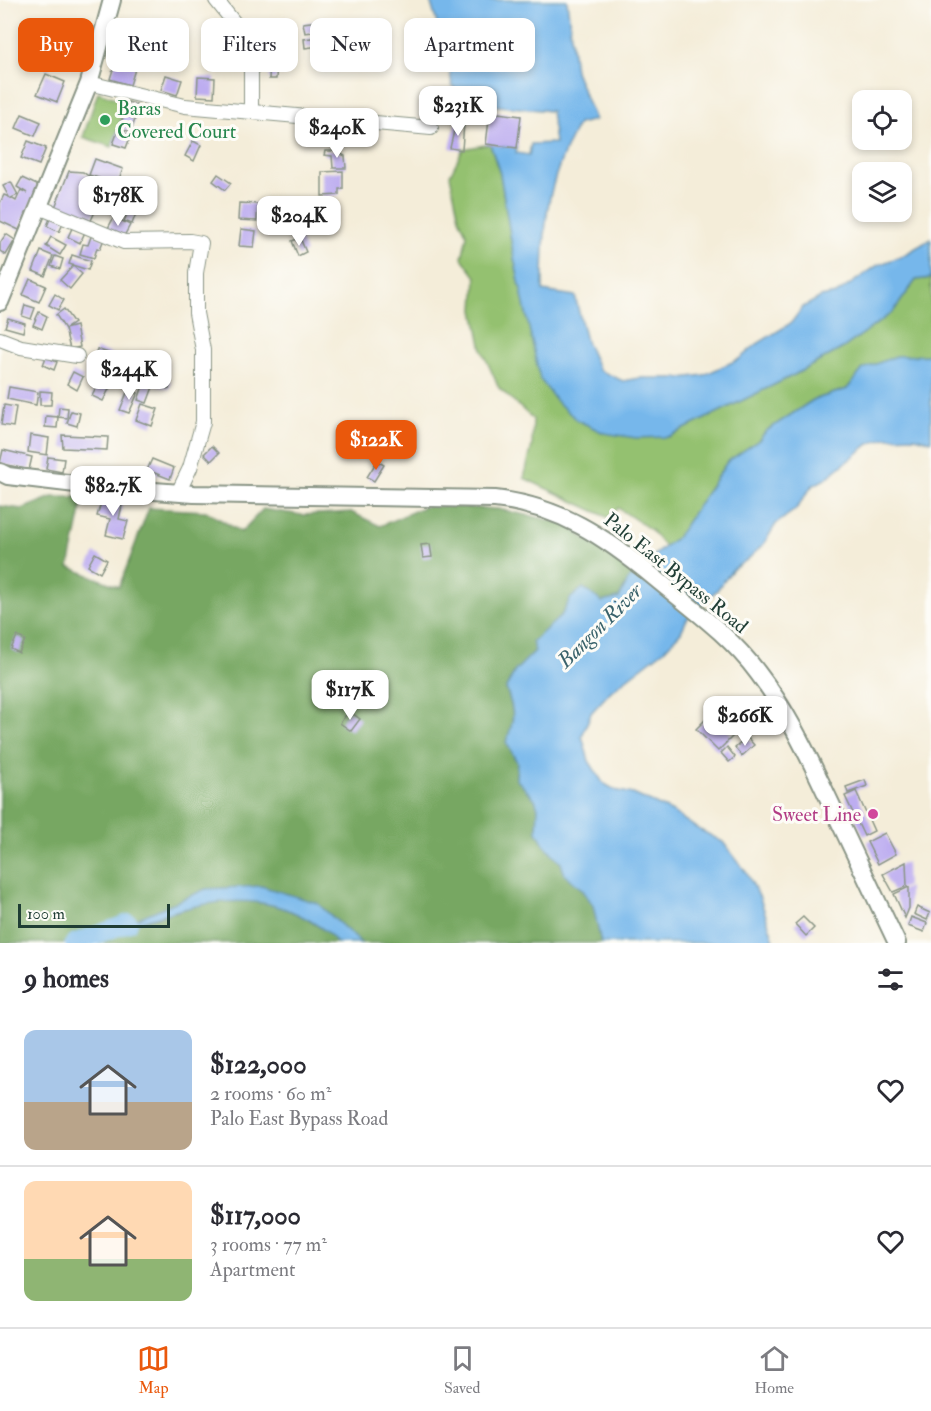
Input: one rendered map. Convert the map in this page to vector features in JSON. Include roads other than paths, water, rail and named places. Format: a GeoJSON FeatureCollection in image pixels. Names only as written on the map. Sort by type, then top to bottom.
{"type":"FeatureCollection","features":[{"type":"Feature","properties":{"kind":"main road"},"geometry":{"type":"LineString","coordinates":[[0,302],[90,82],[112,0]]}},
{"type":"Feature","properties":{"kind":"main road","name":"Palo East Bypass Road"},"geometry":{"type":"LineString","coordinates":[[3,476],[178,493],[482,498],[520,501],[552,511],[581,524],[637,563],[707,621],[730,641],[758,672],[792,725],[897,943]]}},
{"type":"Feature","properties":{"kind":"street"},"geometry":{"type":"LineString","coordinates":[[216,0],[244,35],[251,61],[252,111]]}},
{"type":"Feature","properties":{"kind":"street"},"geometry":{"type":"LineString","coordinates":[[90,82],[185,106],[432,128]]}},
{"type":"Feature","properties":{"kind":"street"},"geometry":{"type":"LineString","coordinates":[[39,207],[124,243],[190,241],[201,243],[196,273],[196,313],[202,350],[203,423],[190,468],[178,493]]}},
{"type":"Feature","properties":{"kind":"street"},"geometry":{"type":"LineString","coordinates":[[0,339],[21,348],[77,356]]}},
{"type":"Feature","properties":{"kind":"water"},"geometry":{"type":"Polygon","coordinates":[[[430,0],[567,0],[575,71],[595,120],[578,124],[567,146],[553,185],[548,204],[544,245],[543,291],[575,296],[586,341],[599,370],[623,381],[639,378],[681,378],[704,375],[739,359],[757,344],[791,323],[803,307],[821,297],[836,294],[878,265],[902,256],[931,239],[931,278],[916,280],[893,312],[843,348],[794,375],[668,437],[636,438],[604,433],[577,420],[556,401],[540,379],[514,258],[500,174],[490,144],[517,148],[516,153],[529,155],[531,144],[555,143],[551,111],[467,103],[452,85],[450,72],[535,72],[535,18],[435,18],[430,0]]]}},
{"type":"Feature","properties":{"kind":"water","name":"Bangon River"},"geometry":{"type":"Polygon","coordinates":[[[931,355],[931,441],[915,437],[886,438],[869,444],[825,479],[812,486],[796,509],[776,524],[763,545],[733,569],[717,590],[687,619],[681,632],[664,650],[611,691],[591,713],[582,736],[589,761],[603,783],[615,790],[633,794],[671,811],[723,842],[746,872],[760,898],[775,943],[601,943],[593,905],[582,889],[565,875],[561,863],[544,844],[537,831],[538,808],[535,799],[516,779],[517,762],[506,742],[513,715],[506,688],[515,671],[535,651],[532,642],[561,616],[571,598],[583,588],[602,602],[619,598],[630,577],[640,578],[651,564],[648,560],[677,537],[727,462],[759,440],[766,431],[813,400],[847,389],[863,369],[896,356],[931,355]]]}},
{"type":"Feature","properties":{"kind":"water"},"geometry":{"type":"Polygon","coordinates":[[[261,886],[317,903],[361,943],[337,943],[321,927],[309,920],[284,908],[259,902],[233,901],[182,909],[106,932],[206,889],[261,886]]]}},
{"type":"Feature","properties":{"kind":"waterway"},"geometry":{"type":"LineString","coordinates":[[74,943],[129,923]]}},
{"type":"Feature","properties":{"kind":"place","name":"Baras Covered Court"},"geometry":{"type":"Point","coordinates":[105,120]}},
{"type":"Feature","properties":{"kind":"place","name":"Sweet Line"},"geometry":{"type":"Point","coordinates":[873,814]}}]}
